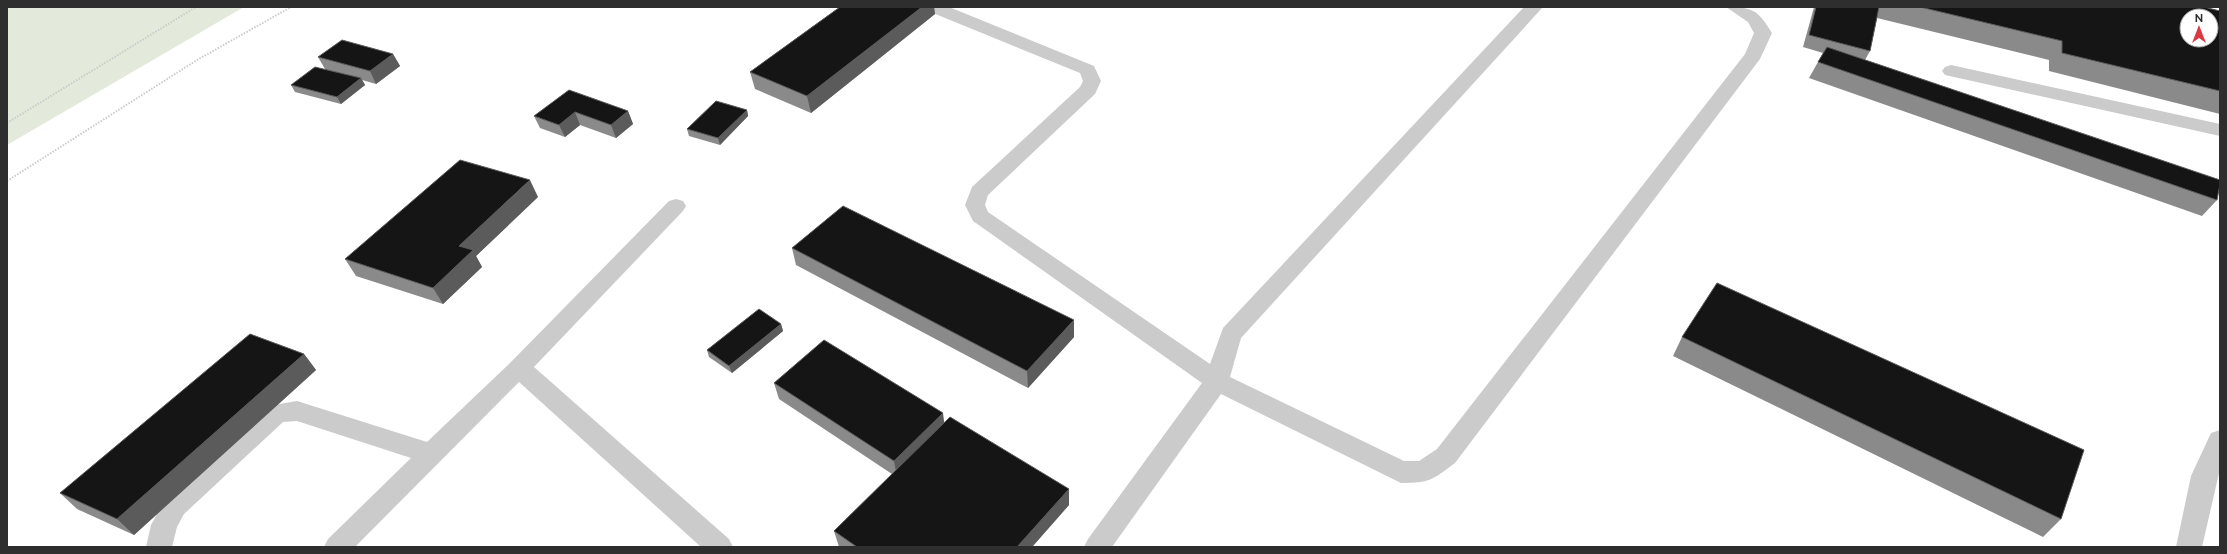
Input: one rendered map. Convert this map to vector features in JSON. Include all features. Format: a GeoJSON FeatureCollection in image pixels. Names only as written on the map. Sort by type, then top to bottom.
{"type":"FeatureCollection","features":[{"type":"Feature","properties":{"kind":"street"},"geometry":{"type":"LineString","coordinates":[[934,7],[1088,70],[1092,81],[1088,90],[979,192],[975,205],[980,216],[1217,381],[1401,472],[1424,472],[1446,456],[1754,55],[1763,33],[1754,19],[1735,7]]}},
{"type":"Feature","properties":{"kind":"street"},"geometry":{"type":"LineString","coordinates":[[1097,547],[1217,381],[1231,334],[1534,7]]}},
{"type":"Feature","properties":{"kind":"street"},"geometry":{"type":"LineString","coordinates":[[1951,71],[2220,130]]}},
{"type":"Feature","properties":{"kind":"street"},"geometry":{"type":"LineString","coordinates":[[337,547],[519,368],[676,206]]}},
{"type":"Feature","properties":{"kind":"street"},"geometry":{"type":"LineString","coordinates":[[519,368],[720,547]]}},
{"type":"Feature","properties":{"kind":"street"},"geometry":{"type":"LineString","coordinates":[[159,547],[164,525],[175,506],[277,413],[297,411],[432,454]]}},
{"type":"Feature","properties":{"kind":"street"},"geometry":{"type":"LineString","coordinates":[[2189,547],[2204,476],[2220,440]]}},
{"type":"Feature","properties":{"kind":"path"},"geometry":{"type":"LineString","coordinates":[[7,123],[196,7]]}},
{"type":"Feature","properties":{"kind":"path"},"geometry":{"type":"LineString","coordinates":[[7,181],[198,60],[291,7]]}},
{"type":"Feature","properties":{"kind":"shaded area"},"geometry":{"type":"Polygon","coordinates":[[[7,7],[244,7],[7,145],[7,7]]]}},
{"type":"Feature","properties":{"kind":"building"},"geometry":{"type":"Polygon","coordinates":[[[840,7],[922,7],[807,96],[750,72],[840,7]]]}},
{"type":"Feature","properties":{"kind":"building"},"geometry":{"type":"Polygon","coordinates":[[[1816,7],[1879,7],[1870,51],[1809,35],[1816,7]]]}},
{"type":"Feature","properties":{"kind":"building"},"geometry":{"type":"Polygon","coordinates":[[[1920,7],[2208,8],[2179,8],[2179,48],[2219,48],[2220,11],[2220,91],[2062,53],[2062,41],[1920,7]]]}},
{"type":"Feature","properties":{"kind":"building"},"geometry":{"type":"Polygon","coordinates":[[[342,40],[393,54],[370,71],[318,57],[342,40]]]}},
{"type":"Feature","properties":{"kind":"building"},"geometry":{"type":"Polygon","coordinates":[[[1827,47],[2220,180],[2217,200],[1818,62],[1827,47]]]}},
{"type":"Feature","properties":{"kind":"building"},"geometry":{"type":"Polygon","coordinates":[[[315,67],[361,78],[337,97],[291,85],[315,67]]]}},
{"type":"Feature","properties":{"kind":"building"},"geometry":{"type":"Polygon","coordinates":[[[569,90],[628,111],[611,125],[575,112],[559,125],[534,116],[569,90]]]}},
{"type":"Feature","properties":{"kind":"building"},"geometry":{"type":"Polygon","coordinates":[[[716,101],[747,110],[718,138],[687,129],[716,101]]]}},
{"type":"Feature","properties":{"kind":"building"},"geometry":{"type":"Polygon","coordinates":[[[460,160],[530,180],[459,246],[473,250],[433,288],[345,259],[460,160]]]}},
{"type":"Feature","properties":{"kind":"building"},"geometry":{"type":"Polygon","coordinates":[[[843,206],[1074,320],[1027,371],[792,248],[843,206]]]}},
{"type":"Feature","properties":{"kind":"building"},"geometry":{"type":"Polygon","coordinates":[[[1717,283],[2084,450],[2061,519],[1682,337],[1717,283]]]}},
{"type":"Feature","properties":{"kind":"building"},"geometry":{"type":"Polygon","coordinates":[[[759,309],[781,324],[729,366],[707,350],[759,309]]]}},
{"type":"Feature","properties":{"kind":"building"},"geometry":{"type":"Polygon","coordinates":[[[250,334],[304,354],[117,519],[60,493],[250,334]]]}},
{"type":"Feature","properties":{"kind":"building"},"geometry":{"type":"Polygon","coordinates":[[[824,340],[943,413],[894,461],[774,383],[824,340]]]}},
{"type":"Feature","properties":{"kind":"building"},"geometry":{"type":"Polygon","coordinates":[[[950,417],[1069,489],[1017,547],[857,547],[834,531],[950,417]]]}}]}
